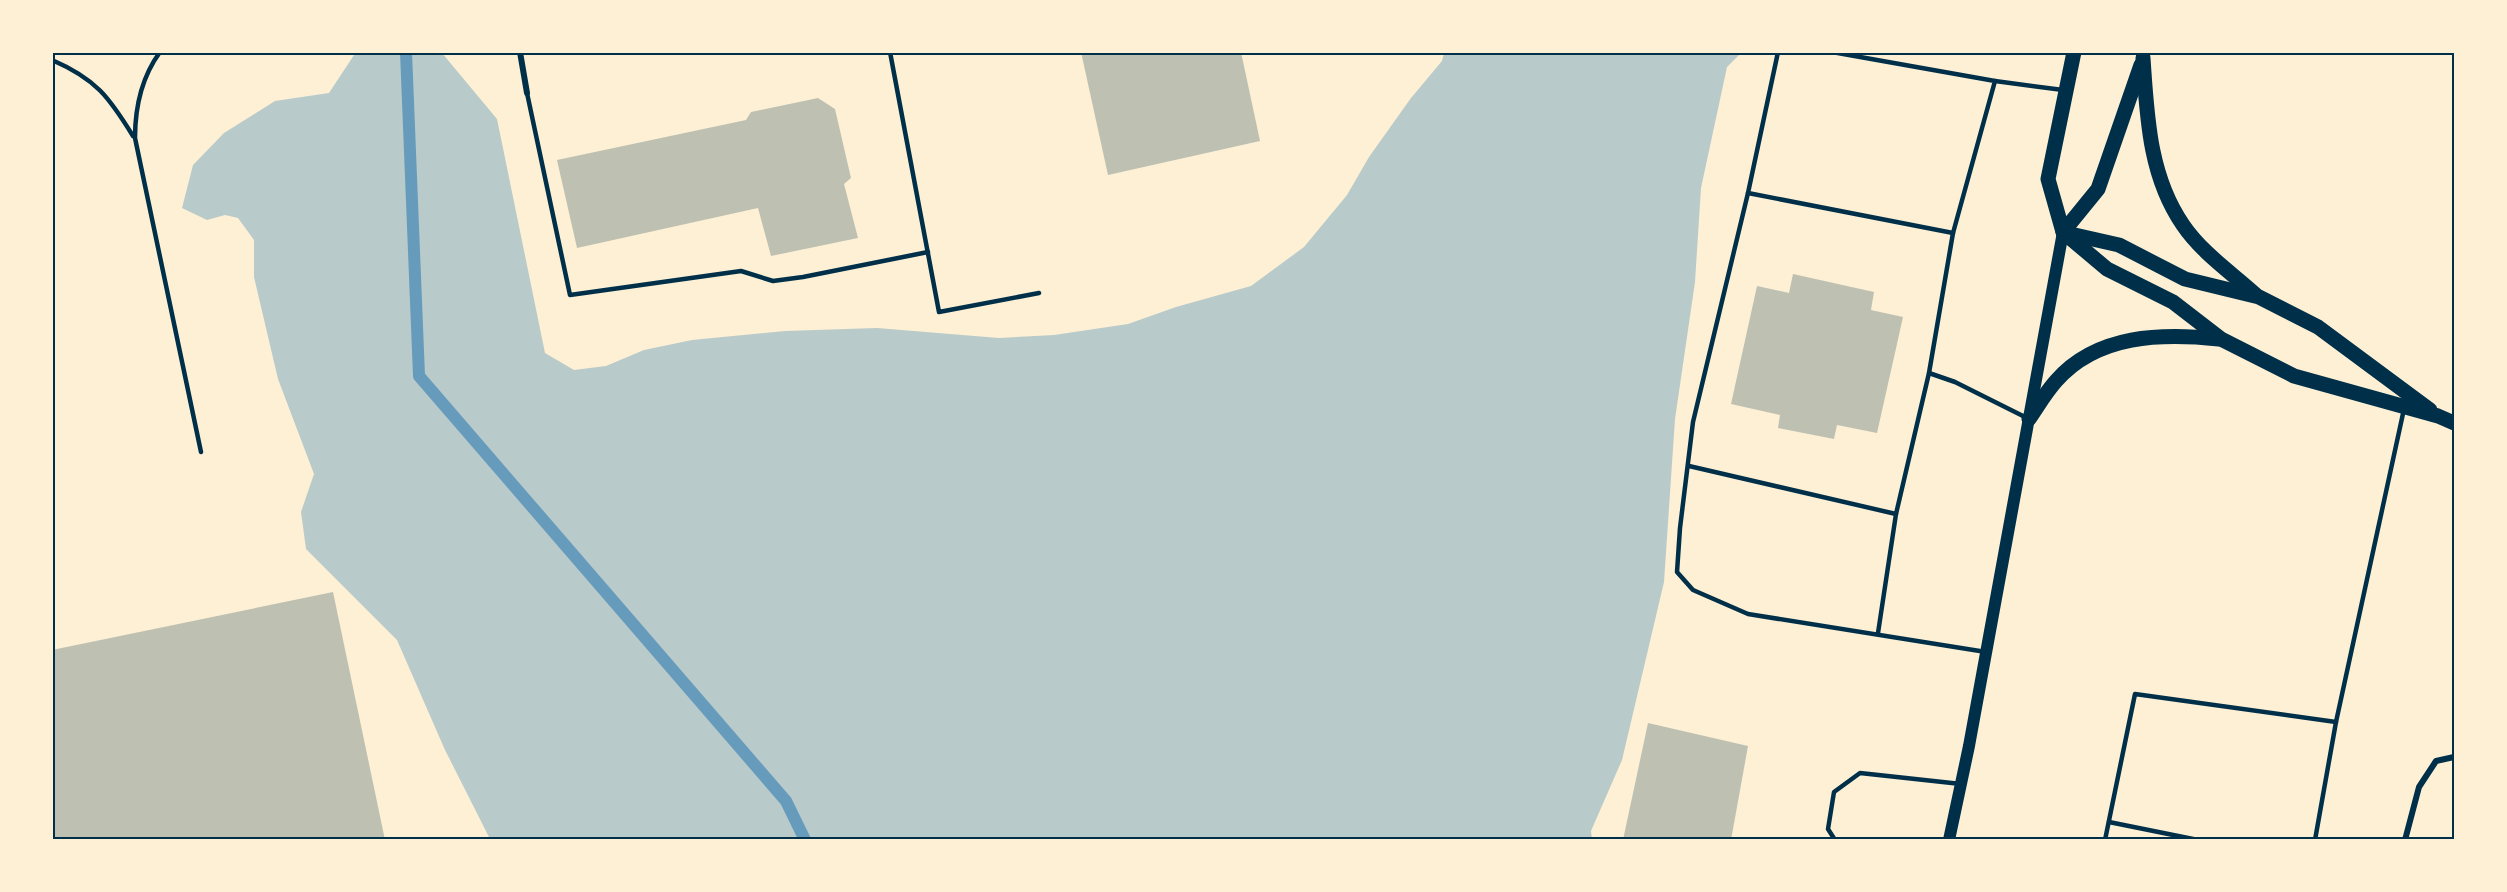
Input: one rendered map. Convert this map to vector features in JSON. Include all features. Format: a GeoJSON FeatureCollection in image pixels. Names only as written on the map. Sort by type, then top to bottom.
{"type":"FeatureCollection","features":[{"type":"Feature","properties":{"kind":"main road"},"geometry":{"type":"LineString","coordinates":[[1949,840],[2063,232],[2048,179],[2074,52]]}},
{"type":"Feature","properties":{"kind":"main road"},"geometry":{"type":"LineString","coordinates":[[2063,232],[2098,189],[2144,55]]}},
{"type":"Feature","properties":{"kind":"main road"},"geometry":{"type":"LineString","coordinates":[[2144,55],[2148,124],[2153,153],[2168,197],[2183,225],[2204,249],[2259,297]]}},
{"type":"Feature","properties":{"kind":"main road"},"geometry":{"type":"LineString","coordinates":[[2063,232],[2120,245],[2185,279],[2259,297],[2318,327],[2438,416]]}},
{"type":"Feature","properties":{"kind":"main road"},"geometry":{"type":"LineString","coordinates":[[2063,232],[2107,269],[2173,302],[2221,339],[2294,376],[2404,406],[2454,423]]}},
{"type":"Feature","properties":{"kind":"main road"},"geometry":{"type":"LineString","coordinates":[[2029,418],[2056,380],[2080,360],[2111,345],[2144,337],[2181,335],[2221,339]]}},
{"type":"Feature","properties":{"kind":"street"},"geometry":{"type":"LineString","coordinates":[[520,52],[527,93]]}},
{"type":"Feature","properties":{"kind":"street"},"geometry":{"type":"LineString","coordinates":[[2405,840],[2419,787],[2436,761],[2454,757]]}},
{"type":"Feature","properties":{"kind":"lane"},"geometry":{"type":"LineString","coordinates":[[160,52],[141,87],[135,114],[135,138],[201,452]]}},
{"type":"Feature","properties":{"kind":"lane"},"geometry":{"type":"LineString","coordinates":[[890,52],[939,312],[1039,293]]}},
{"type":"Feature","properties":{"kind":"lane"},"geometry":{"type":"LineString","coordinates":[[1778,52],[1748,193],[1693,422],[1677,573],[1693,590],[1748,614],[1986,652]]}},
{"type":"Feature","properties":{"kind":"lane"},"geometry":{"type":"LineString","coordinates":[[1832,52],[1995,81],[2066,91]]}},
{"type":"Feature","properties":{"kind":"lane"},"geometry":{"type":"LineString","coordinates":[[52,60],[76,70],[99,87],[118,110],[135,138]]}},
{"type":"Feature","properties":{"kind":"lane"},"geometry":{"type":"LineString","coordinates":[[1878,633],[1896,514],[1929,373],[1953,232],[1995,81]]}},
{"type":"Feature","properties":{"kind":"lane"},"geometry":{"type":"LineString","coordinates":[[527,93],[570,295],[741,271],[773,281],[803,278],[928,252]]}},
{"type":"Feature","properties":{"kind":"lane"},"geometry":{"type":"LineString","coordinates":[[1748,193],[1953,232]]}},
{"type":"Feature","properties":{"kind":"lane"},"geometry":{"type":"LineString","coordinates":[[1929,373],[1955,382],[2029,418]]}},
{"type":"Feature","properties":{"kind":"lane"},"geometry":{"type":"LineString","coordinates":[[2315,840],[2336,722],[2404,406]]}},
{"type":"Feature","properties":{"kind":"lane"},"geometry":{"type":"LineString","coordinates":[[1689,466],[1896,514]]}},
{"type":"Feature","properties":{"kind":"lane"},"geometry":{"type":"LineString","coordinates":[[2105,840],[2135,694],[2336,722]]}},
{"type":"Feature","properties":{"kind":"lane"},"geometry":{"type":"LineString","coordinates":[[1835,840],[1828,829],[1834,792],[1860,773],[1960,784]]}},
{"type":"Feature","properties":{"kind":"lane"},"geometry":{"type":"LineString","coordinates":[[2109,822],[2198,840]]}},
{"type":"Feature","properties":{"kind":"shaded area"},"geometry":{"type":"Polygon","coordinates":[[[356,52],[442,53],[497,119],[545,353],[574,370],[606,366],[644,350],[692,340],[785,331],[877,328],[999,338],[1054,335],[1128,324],[1176,307],[1251,286],[1304,247],[1347,195],[1369,157],[1411,98],[1442,61],[1444,53],[1741,53],[1727,67],[1701,188],[1695,282],[1675,419],[1664,582],[1622,760],[1591,831],[1592,839],[490,839],[445,750],[397,640],[306,549],[301,512],[314,474],[278,379],[254,277],[254,240],[238,218],[225,215],[207,220],[182,208],[193,165],[224,133],[275,101],[329,93],[356,52]]]}},
{"type":"Feature","properties":{"kind":"building"},"geometry":{"type":"Polygon","coordinates":[[[1081,52],[1241,52],[1260,141],[1108,175],[1081,52]]]}},
{"type":"Feature","properties":{"kind":"building"},"geometry":{"type":"Polygon","coordinates":[[[818,98],[835,109],[851,178],[844,184],[858,238],[771,256],[758,208],[577,248],[557,160],[746,120],[751,112],[818,98]]]}},
{"type":"Feature","properties":{"kind":"building"},"geometry":{"type":"Polygon","coordinates":[[[1793,274],[1874,292],[1871,310],[1903,317],[1877,433],[1837,425],[1834,439],[1778,428],[1780,415],[1731,404],[1757,286],[1789,293],[1793,274]]]}},
{"type":"Feature","properties":{"kind":"building"},"geometry":{"type":"Polygon","coordinates":[[[333,592],[385,840],[52,840],[52,650],[333,592]]]}},
{"type":"Feature","properties":{"kind":"building"},"geometry":{"type":"Polygon","coordinates":[[[1648,723],[1748,746],[1731,840],[1623,840],[1648,723]]]}},
{"type":"Feature","properties":{"kind":"waterway"},"geometry":{"type":"LineString","coordinates":[[406,52],[419,376],[786,801],[805,840]]}}]}
